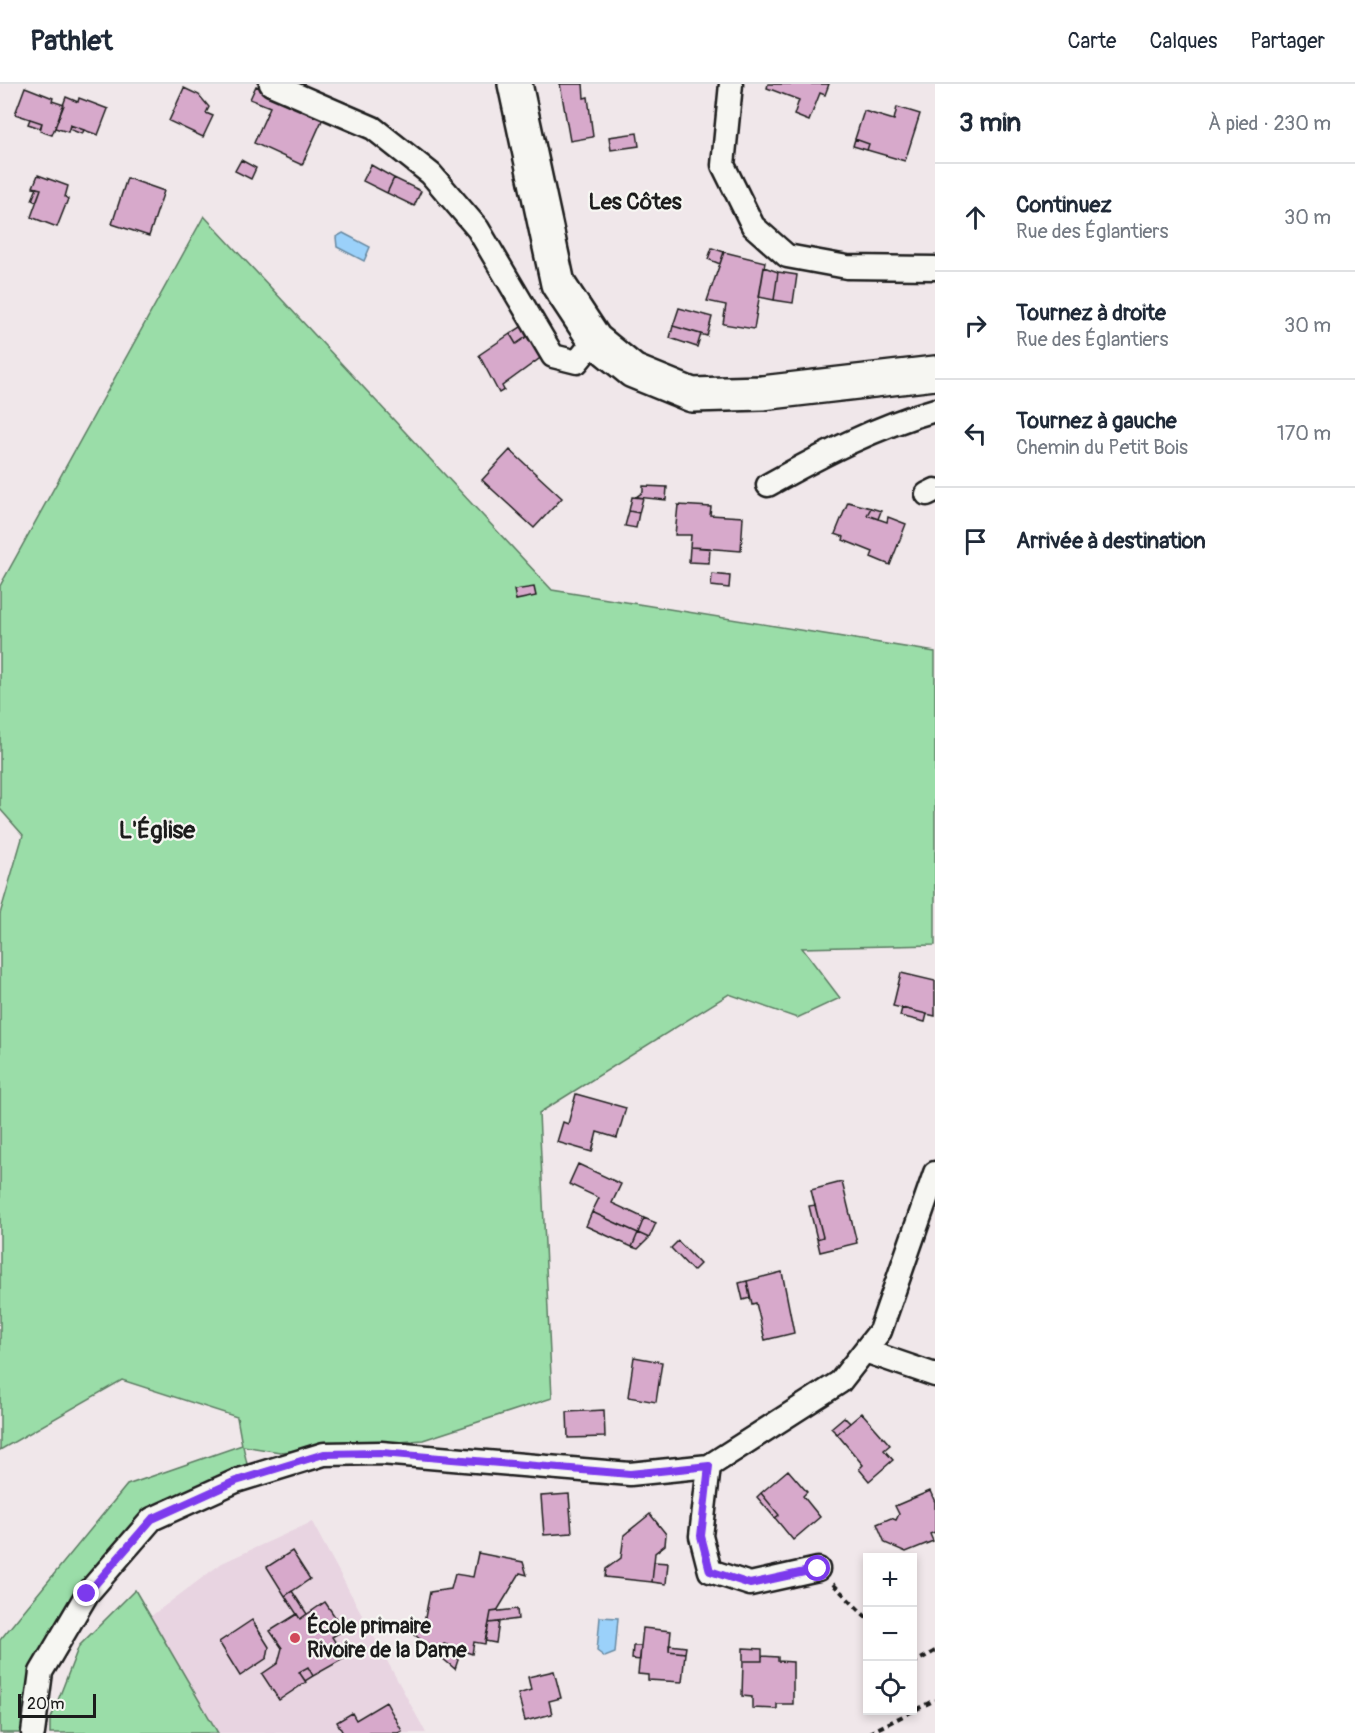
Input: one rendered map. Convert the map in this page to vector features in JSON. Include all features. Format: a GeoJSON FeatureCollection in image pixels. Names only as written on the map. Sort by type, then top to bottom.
{"type":"FeatureCollection","features":[{"type":"Feature","properties":{"kind":"main road"},"geometry":{"type":"LineString","coordinates":[[515,84],[558,284],[595,340],[633,371],[692,395],[762,393],[935,373]]}},
{"type":"Feature","properties":{"kind":"street"},"geometry":{"type":"LineString","coordinates":[[270,84],[373,129],[431,174],[478,229],[553,356],[577,362],[595,340]]}},
{"type":"Feature","properties":{"kind":"street"},"geometry":{"type":"LineString","coordinates":[[731,84],[723,165],[753,226],[787,256],[847,267],[935,268]]}},
{"type":"Feature","properties":{"kind":"street"},"geometry":{"type":"LineString","coordinates":[[768,486],[834,448],[900,420],[935,410]]}},
{"type":"Feature","properties":{"kind":"street"},"geometry":{"type":"LineString","coordinates":[[33,1733],[40,1672],[87,1594],[152,1519],[236,1481],[324,1454],[381,1453],[630,1474],[709,1466],[840,1382],[865,1351],[880,1331],[935,1173]]}},
{"type":"Feature","properties":{"kind":"street"},"geometry":{"type":"LineString","coordinates":[[865,1351],[935,1375]]}},
{"type":"Feature","properties":{"kind":"street"},"geometry":{"type":"LineString","coordinates":[[709,1466],[701,1536],[710,1571],[750,1584],[818,1569]]}},
{"type":"Feature","properties":{"kind":"path"},"geometry":{"type":"LineString","coordinates":[[818,1569],[863,1615]]}},
{"type":"Feature","properties":{"kind":"path"},"geometry":{"type":"LineString","coordinates":[[917,1661],[935,1651]]}},
{"type":"Feature","properties":{"kind":"path"},"geometry":{"type":"LineString","coordinates":[[869,1733],[935,1700]]}},
{"type":"Feature","properties":{"kind":"shaded area"},"geometry":{"type":"Polygon","coordinates":[[[312,1522],[426,1733],[185,1733],[123,1637],[222,1563],[312,1522]]]}},
{"type":"Feature","properties":{"kind":"green space"},"geometry":{"type":"Polygon","coordinates":[[[204,216],[552,590],[935,652],[935,945],[802,948],[840,998],[797,1018],[729,994],[539,1113],[552,1398],[423,1440],[280,1452],[243,1446],[247,1464],[146,1511],[58,1628],[27,1733],[0,1733],[0,1640],[127,1485],[242,1445],[237,1417],[122,1380],[0,1450],[0,914],[23,835],[0,809],[0,586],[204,216]]]}},
{"type":"Feature","properties":{"kind":"green space"},"geometry":{"type":"Polygon","coordinates":[[[135,1590],[218,1733],[50,1733],[50,1721],[79,1646],[135,1590]]]}},
{"type":"Feature","properties":{"kind":"water"},"geometry":{"type":"Polygon","coordinates":[[[343,233],[370,247],[364,261],[337,247],[336,237],[343,233]]]}},
{"type":"Feature","properties":{"kind":"water"},"geometry":{"type":"Polygon","coordinates":[[[600,1617],[618,1618],[615,1653],[605,1657],[597,1651],[600,1617]]]}},
{"type":"Feature","properties":{"kind":"building"},"geometry":{"type":"Polygon","coordinates":[[[560,84],[583,84],[584,98],[588,97],[593,137],[570,141],[560,84]]]}},
{"type":"Feature","properties":{"kind":"building"},"geometry":{"type":"Polygon","coordinates":[[[768,84],[829,84],[825,95],[820,93],[809,121],[794,115],[799,100],[767,88],[768,84]]]}},
{"type":"Feature","properties":{"kind":"building"},"geometry":{"type":"Polygon","coordinates":[[[256,86],[323,118],[302,165],[254,143],[270,107],[250,99],[256,86]]]}},
{"type":"Feature","properties":{"kind":"building"},"geometry":{"type":"Polygon","coordinates":[[[25,87],[64,105],[52,135],[40,131],[42,123],[15,114],[25,87]]]}},
{"type":"Feature","properties":{"kind":"building"},"geometry":{"type":"Polygon","coordinates":[[[184,88],[199,95],[209,107],[206,113],[213,116],[203,137],[169,121],[184,88]]]}},
{"type":"Feature","properties":{"kind":"building"},"geometry":{"type":"Polygon","coordinates":[[[66,97],[78,102],[79,98],[108,109],[98,135],[70,125],[68,132],[55,128],[66,97]]]}},
{"type":"Feature","properties":{"kind":"building"},"geometry":{"type":"Polygon","coordinates":[[[897,107],[920,114],[905,161],[867,150],[869,144],[855,139],[864,111],[894,120],[897,107]]]}},
{"type":"Feature","properties":{"kind":"building"},"geometry":{"type":"Polygon","coordinates":[[[30,119],[42,123],[40,128],[28,124],[30,119]]]}},
{"type":"Feature","properties":{"kind":"building"},"geometry":{"type":"Polygon","coordinates":[[[70,125],[84,130],[82,134],[69,129],[70,125]]]}},
{"type":"Feature","properties":{"kind":"building"},"geometry":{"type":"Polygon","coordinates":[[[637,133],[639,146],[611,150],[609,137],[637,133]]]}},
{"type":"Feature","properties":{"kind":"building"},"geometry":{"type":"Polygon","coordinates":[[[855,139],[869,144],[867,150],[853,146],[855,139]]]}},
{"type":"Feature","properties":{"kind":"building"},"geometry":{"type":"Polygon","coordinates":[[[241,160],[256,168],[251,179],[235,171],[241,160]]]}},
{"type":"Feature","properties":{"kind":"building"},"geometry":{"type":"Polygon","coordinates":[[[371,165],[394,178],[387,193],[363,181],[371,165]]]}},
{"type":"Feature","properties":{"kind":"building"},"geometry":{"type":"Polygon","coordinates":[[[38,175],[68,186],[65,197],[68,199],[57,227],[31,217],[41,189],[33,187],[38,175]]]}},
{"type":"Feature","properties":{"kind":"building"},"geometry":{"type":"Polygon","coordinates":[[[127,178],[164,191],[149,236],[112,224],[127,178]]]}},
{"type":"Feature","properties":{"kind":"building"},"geometry":{"type":"Polygon","coordinates":[[[394,178],[421,191],[414,206],[387,193],[394,178]]]}},
{"type":"Feature","properties":{"kind":"building"},"geometry":{"type":"Polygon","coordinates":[[[37,188],[41,189],[36,202],[32,200],[37,188]]]}},
{"type":"Feature","properties":{"kind":"building"},"geometry":{"type":"Polygon","coordinates":[[[712,248],[724,252],[720,264],[708,259],[712,248]]]}},
{"type":"Feature","properties":{"kind":"building"},"geometry":{"type":"Polygon","coordinates":[[[724,252],[765,262],[754,329],[723,324],[726,305],[707,301],[724,252]]]}},
{"type":"Feature","properties":{"kind":"building"},"geometry":{"type":"Polygon","coordinates":[[[764,267],[778,272],[774,300],[759,297],[764,267]]]}},
{"type":"Feature","properties":{"kind":"building"},"geometry":{"type":"Polygon","coordinates":[[[778,272],[797,275],[793,303],[774,300],[778,272]]]}},
{"type":"Feature","properties":{"kind":"building"},"geometry":{"type":"Polygon","coordinates":[[[679,308],[712,317],[707,336],[673,326],[679,308]]]}},
{"type":"Feature","properties":{"kind":"building"},"geometry":{"type":"Polygon","coordinates":[[[524,325],[529,335],[516,344],[510,334],[524,325]]]}},
{"type":"Feature","properties":{"kind":"building"},"geometry":{"type":"Polygon","coordinates":[[[673,326],[701,334],[697,347],[670,338],[673,326]]]}},
{"type":"Feature","properties":{"kind":"building"},"geometry":{"type":"Polygon","coordinates":[[[510,334],[516,344],[529,335],[543,356],[502,386],[504,390],[499,393],[479,355],[510,334]]]}},
{"type":"Feature","properties":{"kind":"building"},"geometry":{"type":"Polygon","coordinates":[[[510,450],[562,498],[534,528],[482,480],[510,450]]]}},
{"type":"Feature","properties":{"kind":"building"},"geometry":{"type":"Polygon","coordinates":[[[643,486],[667,487],[666,500],[636,497],[643,492],[643,486]]]}},
{"type":"Feature","properties":{"kind":"building"},"geometry":{"type":"Polygon","coordinates":[[[632,497],[643,498],[639,513],[629,511],[632,497]]]}},
{"type":"Feature","properties":{"kind":"building"},"geometry":{"type":"Polygon","coordinates":[[[848,502],[871,508],[867,515],[887,522],[888,517],[906,524],[890,565],[871,557],[873,552],[843,540],[844,537],[835,534],[848,502]]]}},
{"type":"Feature","properties":{"kind":"building"},"geometry":{"type":"Polygon","coordinates":[[[678,505],[711,507],[710,515],[743,517],[741,551],[690,547],[691,535],[675,535],[678,505]]]}},
{"type":"Feature","properties":{"kind":"building"},"geometry":{"type":"Polygon","coordinates":[[[871,508],[881,511],[878,519],[867,515],[871,508]]]}},
{"type":"Feature","properties":{"kind":"building"},"geometry":{"type":"Polygon","coordinates":[[[629,511],[639,513],[636,528],[625,526],[629,511]]]}},
{"type":"Feature","properties":{"kind":"building"},"geometry":{"type":"Polygon","coordinates":[[[690,547],[710,548],[709,563],[689,562],[690,547]]]}},
{"type":"Feature","properties":{"kind":"building"},"geometry":{"type":"Polygon","coordinates":[[[712,574],[730,576],[729,588],[711,586],[712,574]]]}},
{"type":"Feature","properties":{"kind":"building"},"geometry":{"type":"Polygon","coordinates":[[[534,587],[536,596],[516,600],[514,590],[534,587]]]}},
{"type":"Feature","properties":{"kind":"building"},"geometry":{"type":"Polygon","coordinates":[[[901,973],[935,981],[935,1016],[893,1006],[901,973]]]}},
{"type":"Feature","properties":{"kind":"building"},"geometry":{"type":"Polygon","coordinates":[[[902,1008],[927,1014],[925,1022],[900,1016],[902,1008]]]}},
{"type":"Feature","properties":{"kind":"building"},"geometry":{"type":"Polygon","coordinates":[[[576,1094],[626,1108],[617,1138],[597,1132],[592,1152],[557,1142],[563,1122],[568,1124],[576,1094]]]}},
{"type":"Feature","properties":{"kind":"building"},"geometry":{"type":"Polygon","coordinates":[[[578,1164],[621,1184],[612,1203],[644,1218],[638,1233],[592,1212],[599,1198],[569,1184],[578,1164]]]}},
{"type":"Feature","properties":{"kind":"building"},"geometry":{"type":"Polygon","coordinates":[[[842,1182],[857,1243],[820,1252],[817,1239],[823,1237],[811,1190],[842,1182]]]}},
{"type":"Feature","properties":{"kind":"building"},"geometry":{"type":"Polygon","coordinates":[[[815,1205],[823,1237],[817,1239],[809,1206],[815,1205]]]}},
{"type":"Feature","properties":{"kind":"building"},"geometry":{"type":"Polygon","coordinates":[[[592,1212],[638,1233],[632,1247],[586,1226],[592,1212]]]}},
{"type":"Feature","properties":{"kind":"building"},"geometry":{"type":"Polygon","coordinates":[[[644,1218],[656,1223],[649,1238],[638,1233],[644,1218]]]}},
{"type":"Feature","properties":{"kind":"building"},"geometry":{"type":"Polygon","coordinates":[[[638,1233],[649,1238],[638,1249],[632,1247],[638,1233]]]}},
{"type":"Feature","properties":{"kind":"building"},"geometry":{"type":"Polygon","coordinates":[[[678,1241],[700,1264],[693,1271],[671,1248],[678,1241]]]}},
{"type":"Feature","properties":{"kind":"building"},"geometry":{"type":"Polygon","coordinates":[[[782,1272],[794,1333],[765,1340],[756,1303],[752,1304],[747,1281],[782,1272]]]}},
{"type":"Feature","properties":{"kind":"building"},"geometry":{"type":"Polygon","coordinates":[[[747,1281],[750,1298],[743,1300],[739,1283],[747,1281]]]}},
{"type":"Feature","properties":{"kind":"building"},"geometry":{"type":"Polygon","coordinates":[[[634,1357],[662,1362],[656,1402],[628,1397],[634,1357]]]}},
{"type":"Feature","properties":{"kind":"building"},"geometry":{"type":"Polygon","coordinates":[[[604,1410],[605,1437],[568,1438],[567,1412],[604,1410]]]}},
{"type":"Feature","properties":{"kind":"building"},"geometry":{"type":"Polygon","coordinates":[[[862,1413],[890,1445],[884,1450],[893,1460],[869,1481],[859,1469],[863,1465],[837,1434],[862,1413]]]}},
{"type":"Feature","properties":{"kind":"building"},"geometry":{"type":"Polygon","coordinates":[[[844,1417],[850,1423],[837,1434],[831,1428],[844,1417]]]}},
{"type":"Feature","properties":{"kind":"building"},"geometry":{"type":"Polygon","coordinates":[[[788,1470],[807,1492],[803,1496],[820,1517],[793,1540],[775,1518],[779,1515],[761,1493],[788,1470]]]}},
{"type":"Feature","properties":{"kind":"building"},"geometry":{"type":"Polygon","coordinates":[[[930,1491],[935,1502],[935,1532],[930,1534],[933,1541],[906,1552],[885,1543],[877,1524],[891,1518],[896,1520],[899,1514],[895,1506],[930,1491]]]}},
{"type":"Feature","properties":{"kind":"building"},"geometry":{"type":"Polygon","coordinates":[[[761,1493],[779,1515],[775,1518],[757,1497],[761,1493]]]}},
{"type":"Feature","properties":{"kind":"building"},"geometry":{"type":"Polygon","coordinates":[[[569,1494],[572,1533],[544,1535],[541,1496],[569,1494]]]}},
{"type":"Feature","properties":{"kind":"building"},"geometry":{"type":"Polygon","coordinates":[[[650,1514],[666,1534],[665,1545],[655,1553],[652,1582],[605,1577],[606,1569],[621,1558],[624,1535],[650,1514]]]}},
{"type":"Feature","properties":{"kind":"building"},"geometry":{"type":"Polygon","coordinates":[[[292,1551],[310,1579],[285,1596],[267,1567],[292,1551]]]}},
{"type":"Feature","properties":{"kind":"building"},"geometry":{"type":"Polygon","coordinates":[[[478,1553],[523,1562],[527,1575],[520,1573],[497,1611],[491,1612],[485,1644],[474,1642],[472,1654],[444,1644],[442,1651],[459,1657],[455,1669],[415,1635],[424,1623],[430,1592],[451,1589],[455,1574],[473,1577],[478,1553]]]}},
{"type":"Feature","properties":{"kind":"building"},"geometry":{"type":"Polygon","coordinates":[[[654,1562],[668,1563],[666,1584],[652,1582],[654,1562]]]}},
{"type":"Feature","properties":{"kind":"building"},"geometry":{"type":"Polygon","coordinates":[[[292,1591],[307,1614],[300,1619],[285,1596],[292,1591]]]}},
{"type":"Feature","properties":{"kind":"building"},"geometry":{"type":"Polygon","coordinates":[[[325,1602],[344,1630],[332,1637],[345,1658],[313,1676],[308,1667],[299,1672],[306,1682],[279,1700],[262,1674],[278,1663],[282,1648],[270,1631],[297,1614],[300,1619],[325,1602]]]}},
{"type":"Feature","properties":{"kind":"building"},"geometry":{"type":"Polygon","coordinates":[[[517,1609],[518,1619],[489,1623],[491,1612],[517,1609]]]}},
{"type":"Feature","properties":{"kind":"building"},"geometry":{"type":"Polygon","coordinates":[[[252,1620],[269,1647],[267,1658],[240,1676],[219,1642],[252,1620]]]}},
{"type":"Feature","properties":{"kind":"building"},"geometry":{"type":"Polygon","coordinates":[[[499,1622],[496,1643],[485,1641],[489,1623],[499,1622]]]}},
{"type":"Feature","properties":{"kind":"building"},"geometry":{"type":"Polygon","coordinates":[[[643,1628],[671,1631],[669,1651],[685,1653],[682,1682],[648,1680],[648,1675],[638,1674],[643,1628]]]}},
{"type":"Feature","properties":{"kind":"building"},"geometry":{"type":"Polygon","coordinates":[[[669,1645],[686,1647],[685,1653],[669,1651],[669,1645]]]}},
{"type":"Feature","properties":{"kind":"building"},"geometry":{"type":"Polygon","coordinates":[[[633,1646],[641,1646],[640,1660],[632,1659],[633,1646]]]}},
{"type":"Feature","properties":{"kind":"building"},"geometry":{"type":"Polygon","coordinates":[[[743,1648],[762,1649],[762,1661],[743,1661],[743,1648]]]}},
{"type":"Feature","properties":{"kind":"building"},"geometry":{"type":"Polygon","coordinates":[[[762,1656],[778,1657],[778,1661],[793,1662],[793,1704],[777,1704],[777,1709],[752,1708],[752,1697],[742,1696],[743,1661],[762,1661],[762,1656]]]}},
{"type":"Feature","properties":{"kind":"building"},"geometry":{"type":"Polygon","coordinates":[[[308,1667],[313,1676],[305,1681],[299,1672],[308,1667]]]}},
{"type":"Feature","properties":{"kind":"building"},"geometry":{"type":"Polygon","coordinates":[[[554,1671],[561,1698],[549,1701],[552,1714],[525,1721],[518,1694],[531,1690],[528,1677],[554,1671]]]}},
{"type":"Feature","properties":{"kind":"building"},"geometry":{"type":"Polygon","coordinates":[[[386,1702],[402,1731],[398,1733],[343,1733],[337,1722],[352,1713],[356,1720],[386,1702]]]}},
{"type":"Feature","properties":{"kind":"place","name":"École primaire Rivoire de la Dame"},"geometry":{"type":"Point","coordinates":[295,1638]}},
{"type":"Feature","properties":{"kind":"district","name":"Les Côtes"},"geometry":{"type":"Point","coordinates":[635,201]}},
{"type":"Feature","properties":{"kind":"district","name":"L'Église"},"geometry":{"type":"Point","coordinates":[157,830]}},
{"type":"Feature","properties":{"kind":"route"},"geometry":{"type":"LineString","coordinates":[[87,1594],[152,1519],[236,1481],[324,1454],[381,1453],[630,1474],[709,1466],[701,1536],[710,1571],[750,1584],[818,1569]]}}]}
